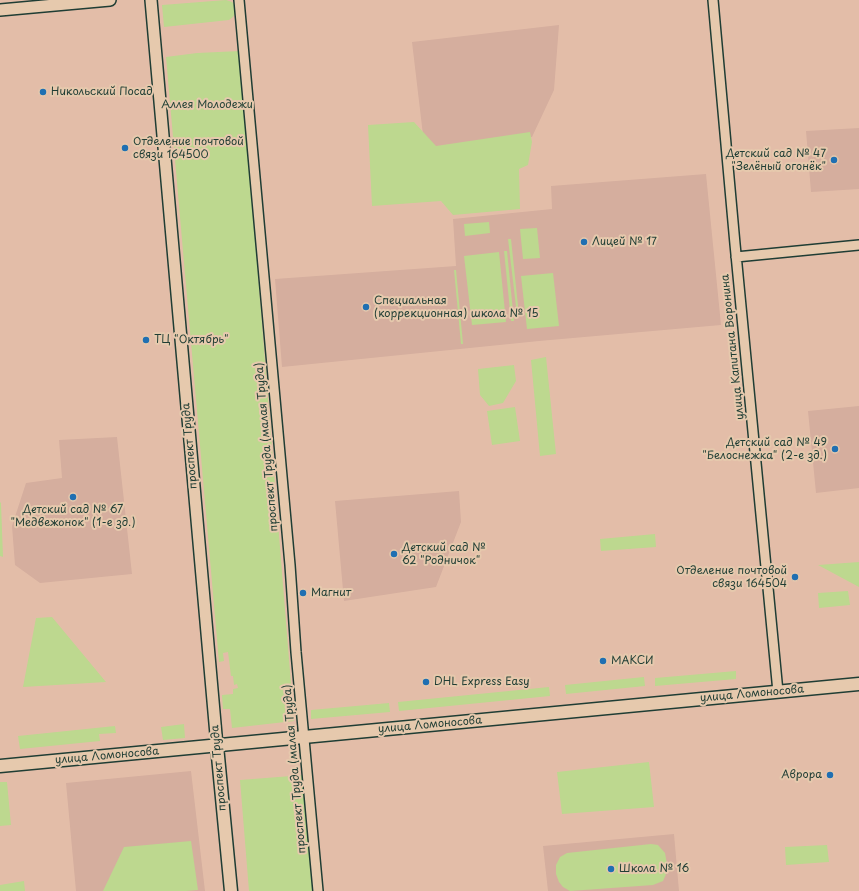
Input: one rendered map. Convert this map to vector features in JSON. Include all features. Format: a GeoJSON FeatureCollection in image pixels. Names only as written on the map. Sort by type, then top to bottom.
{"type":"FeatureCollection","features":[{"type":"Feature","properties":{"kind":"main road","name":"улица Ломоносова"},"geometry":{"type":"LineString","coordinates":[[0,766],[859,684]]}},
{"type":"Feature","properties":{"kind":"main road","name":"проспект Труда"},"geometry":{"type":"LineString","coordinates":[[217,746],[231,891]]}},
{"type":"Feature","properties":{"kind":"street"},"geometry":{"type":"LineString","coordinates":[[0,10],[110,0]]}},
{"type":"Feature","properties":{"kind":"street","name":"проспект Труда"},"geometry":{"type":"LineString","coordinates":[[151,0],[217,746]]}},
{"type":"Feature","properties":{"kind":"street","name":"проспект Труда (малая Труда)"},"geometry":{"type":"LineString","coordinates":[[239,0],[318,891]]}},
{"type":"Feature","properties":{"kind":"street","name":"улица Капитана Воронина"},"geometry":{"type":"LineString","coordinates":[[713,0],[736,258],[778,692]]}},
{"type":"Feature","properties":{"kind":"street"},"geometry":{"type":"LineString","coordinates":[[736,258],[859,244]]}},
{"type":"Feature","properties":{"kind":"shaded area"},"geometry":{"type":"Polygon","coordinates":[[[559,25],[554,90],[532,137],[432,149],[423,135],[412,42],[559,25]]]}},
{"type":"Feature","properties":{"kind":"shaded area","name":"Детский сад № 47 \"Зелёный огонёк\""},"geometry":{"type":"Polygon","coordinates":[[[859,128],[859,189],[811,192],[806,131],[859,128]]]}},
{"type":"Feature","properties":{"kind":"shaded area","name":"Лицей № 17"},"geometry":{"type":"Polygon","coordinates":[[[706,174],[721,325],[539,341],[282,367],[275,279],[456,266],[453,219],[552,209],[551,186],[706,174]]]}},
{"type":"Feature","properties":{"kind":"shaded area","name":"Детский сад № 49 \"Белоснежка\" (2-е зд.)"},"geometry":{"type":"Polygon","coordinates":[[[859,406],[859,488],[816,493],[808,411],[859,406]]]}},
{"type":"Feature","properties":{"kind":"shaded area","name":"Детский сад № 67 \"Медвежонок\" (1-е зд.)"},"geometry":{"type":"Polygon","coordinates":[[[117,437],[132,574],[40,583],[15,565],[12,526],[26,483],[62,478],[59,440],[117,437]]]}},
{"type":"Feature","properties":{"kind":"shaded area","name":"Детский сад № 62 \"Родничок\""},"geometry":{"type":"Polygon","coordinates":[[[459,491],[461,522],[436,587],[344,601],[335,501],[459,491]]]}},
{"type":"Feature","properties":{"kind":"shaded area"},"geometry":{"type":"Polygon","coordinates":[[[191,771],[205,891],[76,891],[66,783],[191,771]]]}},
{"type":"Feature","properties":{"kind":"shaded area","name":"Школа № 16"},"geometry":{"type":"Polygon","coordinates":[[[674,834],[679,891],[548,891],[543,846],[674,834]]]}},
{"type":"Feature","properties":{"kind":"green space"},"geometry":{"type":"Polygon","coordinates":[[[226,0],[235,5],[236,12],[229,20],[164,27],[162,5],[226,0]]]}},
{"type":"Feature","properties":{"kind":"green space","name":"Аллея Молодежи"},"geometry":{"type":"Polygon","coordinates":[[[240,51],[294,721],[232,728],[230,709],[223,709],[222,695],[233,694],[233,689],[238,688],[237,684],[234,685],[233,676],[231,676],[228,652],[223,653],[224,661],[219,662],[166,57],[197,53],[240,51]]]}},
{"type":"Feature","properties":{"kind":"green space"},"geometry":{"type":"Polygon","coordinates":[[[414,122],[436,146],[530,132],[532,142],[528,165],[519,169],[520,209],[453,215],[441,201],[372,206],[368,125],[414,122]]]}},
{"type":"Feature","properties":{"kind":"green space"},"geometry":{"type":"Polygon","coordinates":[[[489,222],[490,233],[465,236],[464,224],[489,222]]]}},
{"type":"Feature","properties":{"kind":"green space"},"geometry":{"type":"Polygon","coordinates":[[[537,228],[540,258],[523,259],[520,229],[537,228]]]}},
{"type":"Feature","properties":{"kind":"green space"},"geometry":{"type":"Polygon","coordinates":[[[508,239],[511,239],[519,315],[517,315],[508,239]]]}},
{"type":"Feature","properties":{"kind":"green space"},"geometry":{"type":"Polygon","coordinates":[[[504,251],[507,251],[514,321],[511,321],[504,251]]]}},
{"type":"Feature","properties":{"kind":"green space"},"geometry":{"type":"Polygon","coordinates":[[[499,252],[506,322],[472,325],[464,256],[499,252]]]}},
{"type":"Feature","properties":{"kind":"green space"},"geometry":{"type":"Polygon","coordinates":[[[454,270],[456,270],[463,344],[461,344],[454,270]]]}},
{"type":"Feature","properties":{"kind":"green space"},"geometry":{"type":"Polygon","coordinates":[[[553,273],[559,326],[527,329],[521,276],[553,273]]]}},
{"type":"Feature","properties":{"kind":"green space"},"geometry":{"type":"Polygon","coordinates":[[[546,357],[556,454],[540,456],[531,360],[546,357]]]}},
{"type":"Feature","properties":{"kind":"green space"},"geometry":{"type":"Polygon","coordinates":[[[514,365],[516,381],[503,403],[489,406],[480,395],[478,369],[514,365]]]}},
{"type":"Feature","properties":{"kind":"green space"},"geometry":{"type":"Polygon","coordinates":[[[515,407],[520,441],[492,445],[487,411],[515,407]]]}},
{"type":"Feature","properties":{"kind":"green space"},"geometry":{"type":"Polygon","coordinates":[[[0,502],[1,503],[3,557],[0,556],[0,502]]]}},
{"type":"Feature","properties":{"kind":"green space"},"geometry":{"type":"Polygon","coordinates":[[[655,534],[656,547],[601,551],[600,539],[655,534]]]}},
{"type":"Feature","properties":{"kind":"green space"},"geometry":{"type":"Polygon","coordinates":[[[859,562],[859,587],[818,565],[859,562]]]}},
{"type":"Feature","properties":{"kind":"green space"},"geometry":{"type":"Polygon","coordinates":[[[848,591],[850,605],[819,608],[818,593],[848,591]]]}},
{"type":"Feature","properties":{"kind":"green space"},"geometry":{"type":"Polygon","coordinates":[[[52,617],[106,682],[23,687],[36,618],[52,617]]]}},
{"type":"Feature","properties":{"kind":"green space"},"geometry":{"type":"Polygon","coordinates":[[[736,671],[736,679],[655,686],[655,678],[736,671]]]}},
{"type":"Feature","properties":{"kind":"green space"},"geometry":{"type":"Polygon","coordinates":[[[644,677],[645,686],[566,694],[565,685],[644,677]]]}},
{"type":"Feature","properties":{"kind":"green space"},"geometry":{"type":"Polygon","coordinates":[[[549,687],[550,696],[399,711],[398,702],[549,687]]]}},
{"type":"Feature","properties":{"kind":"green space"},"geometry":{"type":"Polygon","coordinates":[[[389,703],[390,712],[311,719],[311,710],[389,703]]]}},
{"type":"Feature","properties":{"kind":"green space"},"geometry":{"type":"Polygon","coordinates":[[[184,724],[185,738],[163,740],[161,727],[184,724]]]}},
{"type":"Feature","properties":{"kind":"green space"},"geometry":{"type":"Polygon","coordinates":[[[115,726],[116,733],[99,734],[100,741],[20,749],[18,736],[115,726]]]}},
{"type":"Feature","properties":{"kind":"green space"},"geometry":{"type":"Polygon","coordinates":[[[649,762],[654,807],[562,814],[557,772],[649,762]]]}},
{"type":"Feature","properties":{"kind":"green space"},"geometry":{"type":"Polygon","coordinates":[[[304,775],[314,891],[249,891],[240,780],[304,775]]]}},
{"type":"Feature","properties":{"kind":"green space"},"geometry":{"type":"Polygon","coordinates":[[[0,782],[7,782],[11,825],[0,826],[0,782]]]}},
{"type":"Feature","properties":{"kind":"green space"},"geometry":{"type":"Polygon","coordinates":[[[191,841],[198,890],[103,891],[124,847],[191,841]]]}},
{"type":"Feature","properties":{"kind":"green space","name":"Школа № 16"},"geometry":{"type":"Polygon","coordinates":[[[651,844],[658,845],[665,853],[667,864],[667,872],[663,881],[653,885],[570,891],[563,887],[556,874],[556,865],[560,857],[567,853],[651,844]]]}},
{"type":"Feature","properties":{"kind":"green space"},"geometry":{"type":"Polygon","coordinates":[[[827,845],[829,862],[786,865],[785,847],[827,845]]]}},
{"type":"Feature","properties":{"kind":"green space"},"geometry":{"type":"Polygon","coordinates":[[[24,881],[25,891],[0,891],[0,885],[24,881]]]}},
{"type":"Feature","properties":{"kind":"place","name":"Никольский Посад"},"geometry":{"type":"Point","coordinates":[43,92]}},
{"type":"Feature","properties":{"kind":"place","name":"Отделение почтовой связи 164500"},"geometry":{"type":"Point","coordinates":[125,148]}},
{"type":"Feature","properties":{"kind":"place","name":"Детский сад № 47 \"Зелёный огонёк\""},"geometry":{"type":"Point","coordinates":[834,160]}},
{"type":"Feature","properties":{"kind":"place","name":"Лицей № 17"},"geometry":{"type":"Point","coordinates":[584,242]}},
{"type":"Feature","properties":{"kind":"place","name":"Специальная (коррекционная) школа № 15"},"geometry":{"type":"Point","coordinates":[366,307]}},
{"type":"Feature","properties":{"kind":"place","name":"ТЦ \"Октябрь\""},"geometry":{"type":"Point","coordinates":[146,340]}},
{"type":"Feature","properties":{"kind":"place","name":"Детский сад № 49 \"Белоснежка\" (2-е зд.)"},"geometry":{"type":"Point","coordinates":[835,449]}},
{"type":"Feature","properties":{"kind":"place","name":"Детский сад № 67 \"Медвежонок\" (1-е зд.)"},"geometry":{"type":"Point","coordinates":[73,497]}},
{"type":"Feature","properties":{"kind":"place","name":"Детский сад № 62 \"Родничок\""},"geometry":{"type":"Point","coordinates":[394,554]}},
{"type":"Feature","properties":{"kind":"place","name":"Отделение почтовой связи 164504"},"geometry":{"type":"Point","coordinates":[795,577]}},
{"type":"Feature","properties":{"kind":"place","name":"Магнит"},"geometry":{"type":"Point","coordinates":[303,593]}},
{"type":"Feature","properties":{"kind":"place","name":"МАКСИ"},"geometry":{"type":"Point","coordinates":[603,661]}},
{"type":"Feature","properties":{"kind":"place","name":"DHL Express Easy"},"geometry":{"type":"Point","coordinates":[426,682]}},
{"type":"Feature","properties":{"kind":"place","name":"Аврора"},"geometry":{"type":"Point","coordinates":[830,775]}},
{"type":"Feature","properties":{"kind":"place","name":"Школа № 16"},"geometry":{"type":"Point","coordinates":[611,869]}}]}
